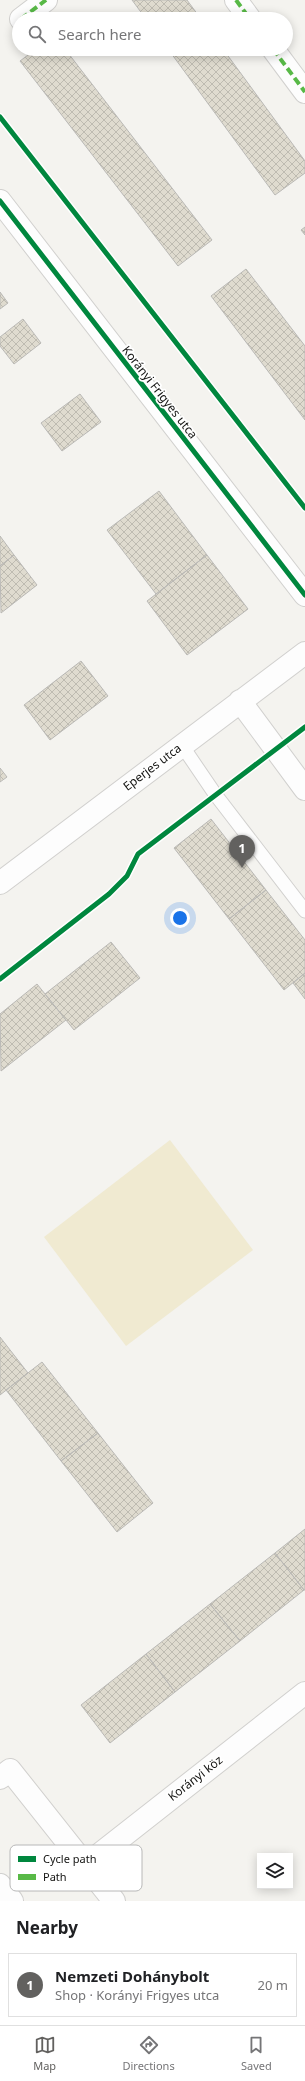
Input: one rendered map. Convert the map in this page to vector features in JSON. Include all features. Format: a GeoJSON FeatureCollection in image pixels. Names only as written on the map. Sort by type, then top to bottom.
{"type":"FeatureCollection","features":[{"type":"Feature","properties":{"kind":"street"},"geometry":{"type":"LineString","coordinates":[[31,12],[46,0]]}},
{"type":"Feature","properties":{"kind":"street"},"geometry":{"type":"LineString","coordinates":[[236,0],[245,12]]}},
{"type":"Feature","properties":{"kind":"street"},"geometry":{"type":"LineString","coordinates":[[278,56],[305,92]]}},
{"type":"Feature","properties":{"kind":"street","name":"Korányi Frigyes utca"},"geometry":{"type":"LineString","coordinates":[[0,201],[305,594]]}},
{"type":"Feature","properties":{"kind":"street","name":"Eperjes utca"},"geometry":{"type":"LineString","coordinates":[[0,883],[181,744],[305,653]]}},
{"type":"Feature","properties":{"kind":"street"},"geometry":{"type":"LineString","coordinates":[[240,700],[305,789]]}},
{"type":"Feature","properties":{"kind":"street","name":"Korányi köz"},"geometry":{"type":"LineString","coordinates":[[112,1845],[305,1694]]}},
{"type":"Feature","properties":{"kind":"street"},"geometry":{"type":"LineString","coordinates":[[0,1778],[10,1770],[70,1845]]}},
{"type":"Feature","properties":{"kind":"street"},"geometry":{"type":"LineString","coordinates":[[0,1885],[12,1901]]}},
{"type":"Feature","properties":{"kind":"street"},"geometry":{"type":"LineString","coordinates":[[106,1891],[114,1901]]}},
{"type":"Feature","properties":{"kind":"lane"},"geometry":{"type":"LineString","coordinates":[[181,744],[215,794],[305,912]]}},
{"type":"Feature","properties":{"kind":"shaded area"},"geometry":{"type":"Polygon","coordinates":[[[170,1140],[253,1250],[126,1346],[44,1237],[170,1140]]]}},
{"type":"Feature","properties":{"kind":"building"},"geometry":{"type":"Polygon","coordinates":[[[132,0],[187,0],[196,12],[141,12],[132,0]]]}},
{"type":"Feature","properties":{"kind":"building"},"geometry":{"type":"Polygon","coordinates":[[[27,56],[70,56],[212,240],[178,266],[20,61],[27,56]]]}},
{"type":"Feature","properties":{"kind":"building"},"geometry":{"type":"Polygon","coordinates":[[[173,56],[228,56],[305,161],[305,173],[275,195],[173,56]]]}},
{"type":"Feature","properties":{"kind":"building"},"geometry":{"type":"Polygon","coordinates":[[[305,227],[305,235],[301,230],[305,227]]]}},
{"type":"Feature","properties":{"kind":"building"},"geometry":{"type":"Polygon","coordinates":[[[246,269],[305,346],[305,420],[211,296],[246,269]]]}},
{"type":"Feature","properties":{"kind":"building"},"geometry":{"type":"Polygon","coordinates":[[[0,292],[8,303],[0,309],[0,292]]]}},
{"type":"Feature","properties":{"kind":"building"},"geometry":{"type":"Polygon","coordinates":[[[23,319],[41,343],[14,364],[0,346],[0,337],[23,319]]]}},
{"type":"Feature","properties":{"kind":"building"},"geometry":{"type":"Polygon","coordinates":[[[80,394],[101,422],[62,451],[41,423],[80,394]]]}},
{"type":"Feature","properties":{"kind":"building"},"geometry":{"type":"Polygon","coordinates":[[[159,491],[207,555],[156,594],[107,530],[159,491]]]}},
{"type":"Feature","properties":{"kind":"building"},"geometry":{"type":"Polygon","coordinates":[[[0,536],[14,555],[0,566],[0,536]]]}},
{"type":"Feature","properties":{"kind":"building"},"geometry":{"type":"Polygon","coordinates":[[[14,555],[37,585],[1,613],[0,566],[14,555]]]}},
{"type":"Feature","properties":{"kind":"building"},"geometry":{"type":"Polygon","coordinates":[[[207,555],[248,609],[187,655],[147,601],[207,555]]]}},
{"type":"Feature","properties":{"kind":"building"},"geometry":{"type":"Polygon","coordinates":[[[81,661],[108,696],[50,740],[24,705],[81,661]]]}},
{"type":"Feature","properties":{"kind":"building"},"geometry":{"type":"Polygon","coordinates":[[[0,768],[7,777],[0,782],[0,768]]]}},
{"type":"Feature","properties":{"kind":"building"},"geometry":{"type":"Polygon","coordinates":[[[211,819],[266,890],[229,919],[174,848],[211,819]]]}},
{"type":"Feature","properties":{"kind":"building"},"geometry":{"type":"Polygon","coordinates":[[[266,890],[305,940],[305,973],[284,990],[229,919],[266,890]]]}},
{"type":"Feature","properties":{"kind":"building"},"geometry":{"type":"Polygon","coordinates":[[[111,942],[140,978],[74,1030],[45,994],[111,942]]]}},
{"type":"Feature","properties":{"kind":"building"},"geometry":{"type":"Polygon","coordinates":[[[305,973],[305,999],[293,983],[305,973]]]}},
{"type":"Feature","properties":{"kind":"building"},"geometry":{"type":"Polygon","coordinates":[[[37,984],[66,1020],[1,1071],[0,1014],[37,984]]]}},
{"type":"Feature","properties":{"kind":"building"},"geometry":{"type":"Polygon","coordinates":[[[0,1337],[28,1373],[0,1395],[0,1337]]]}},
{"type":"Feature","properties":{"kind":"building"},"geometry":{"type":"Polygon","coordinates":[[[42,1362],[98,1433],[61,1461],[6,1390],[42,1362]]]}},
{"type":"Feature","properties":{"kind":"building"},"geometry":{"type":"Polygon","coordinates":[[[98,1433],[153,1503],[117,1532],[61,1461],[98,1433]]]}},
{"type":"Feature","properties":{"kind":"building"},"geometry":{"type":"Polygon","coordinates":[[[305,1529],[305,1590],[304,1590],[275,1553],[305,1529]]]}},
{"type":"Feature","properties":{"kind":"building"},"geometry":{"type":"Polygon","coordinates":[[[275,1553],[304,1590],[240,1641],[210,1604],[275,1553]]]}},
{"type":"Feature","properties":{"kind":"building"},"geometry":{"type":"Polygon","coordinates":[[[210,1604],[240,1641],[175,1692],[146,1654],[210,1604]]]}},
{"type":"Feature","properties":{"kind":"building"},"geometry":{"type":"Polygon","coordinates":[[[146,1654],[175,1692],[110,1743],[81,1705],[146,1654]]]}},
{"type":"Feature","properties":{"kind":"marked path"},"geometry":{"type":"LineString","coordinates":[[30,12],[46,0]]}},
{"type":"Feature","properties":{"kind":"marked path"},"geometry":{"type":"LineString","coordinates":[[236,0],[245,12]]}},
{"type":"Feature","properties":{"kind":"marked path"},"geometry":{"type":"LineString","coordinates":[[278,56],[305,92]]}},
{"type":"Feature","properties":{"kind":"cycle path"},"geometry":{"type":"LineString","coordinates":[[0,117],[305,508]]}},
{"type":"Feature","properties":{"kind":"cycle path"},"geometry":{"type":"LineString","coordinates":[[0,201],[305,595]]}},
{"type":"Feature","properties":{"kind":"cycle path"},"geometry":{"type":"LineString","coordinates":[[0,979],[109,894],[127,876],[138,854],[305,727]]}},
{"type":"Feature","properties":{"kind":"place","name":"Nemzeti Dohánybolt"},"geometry":{"type":"Point","coordinates":[242,868]}}]}
